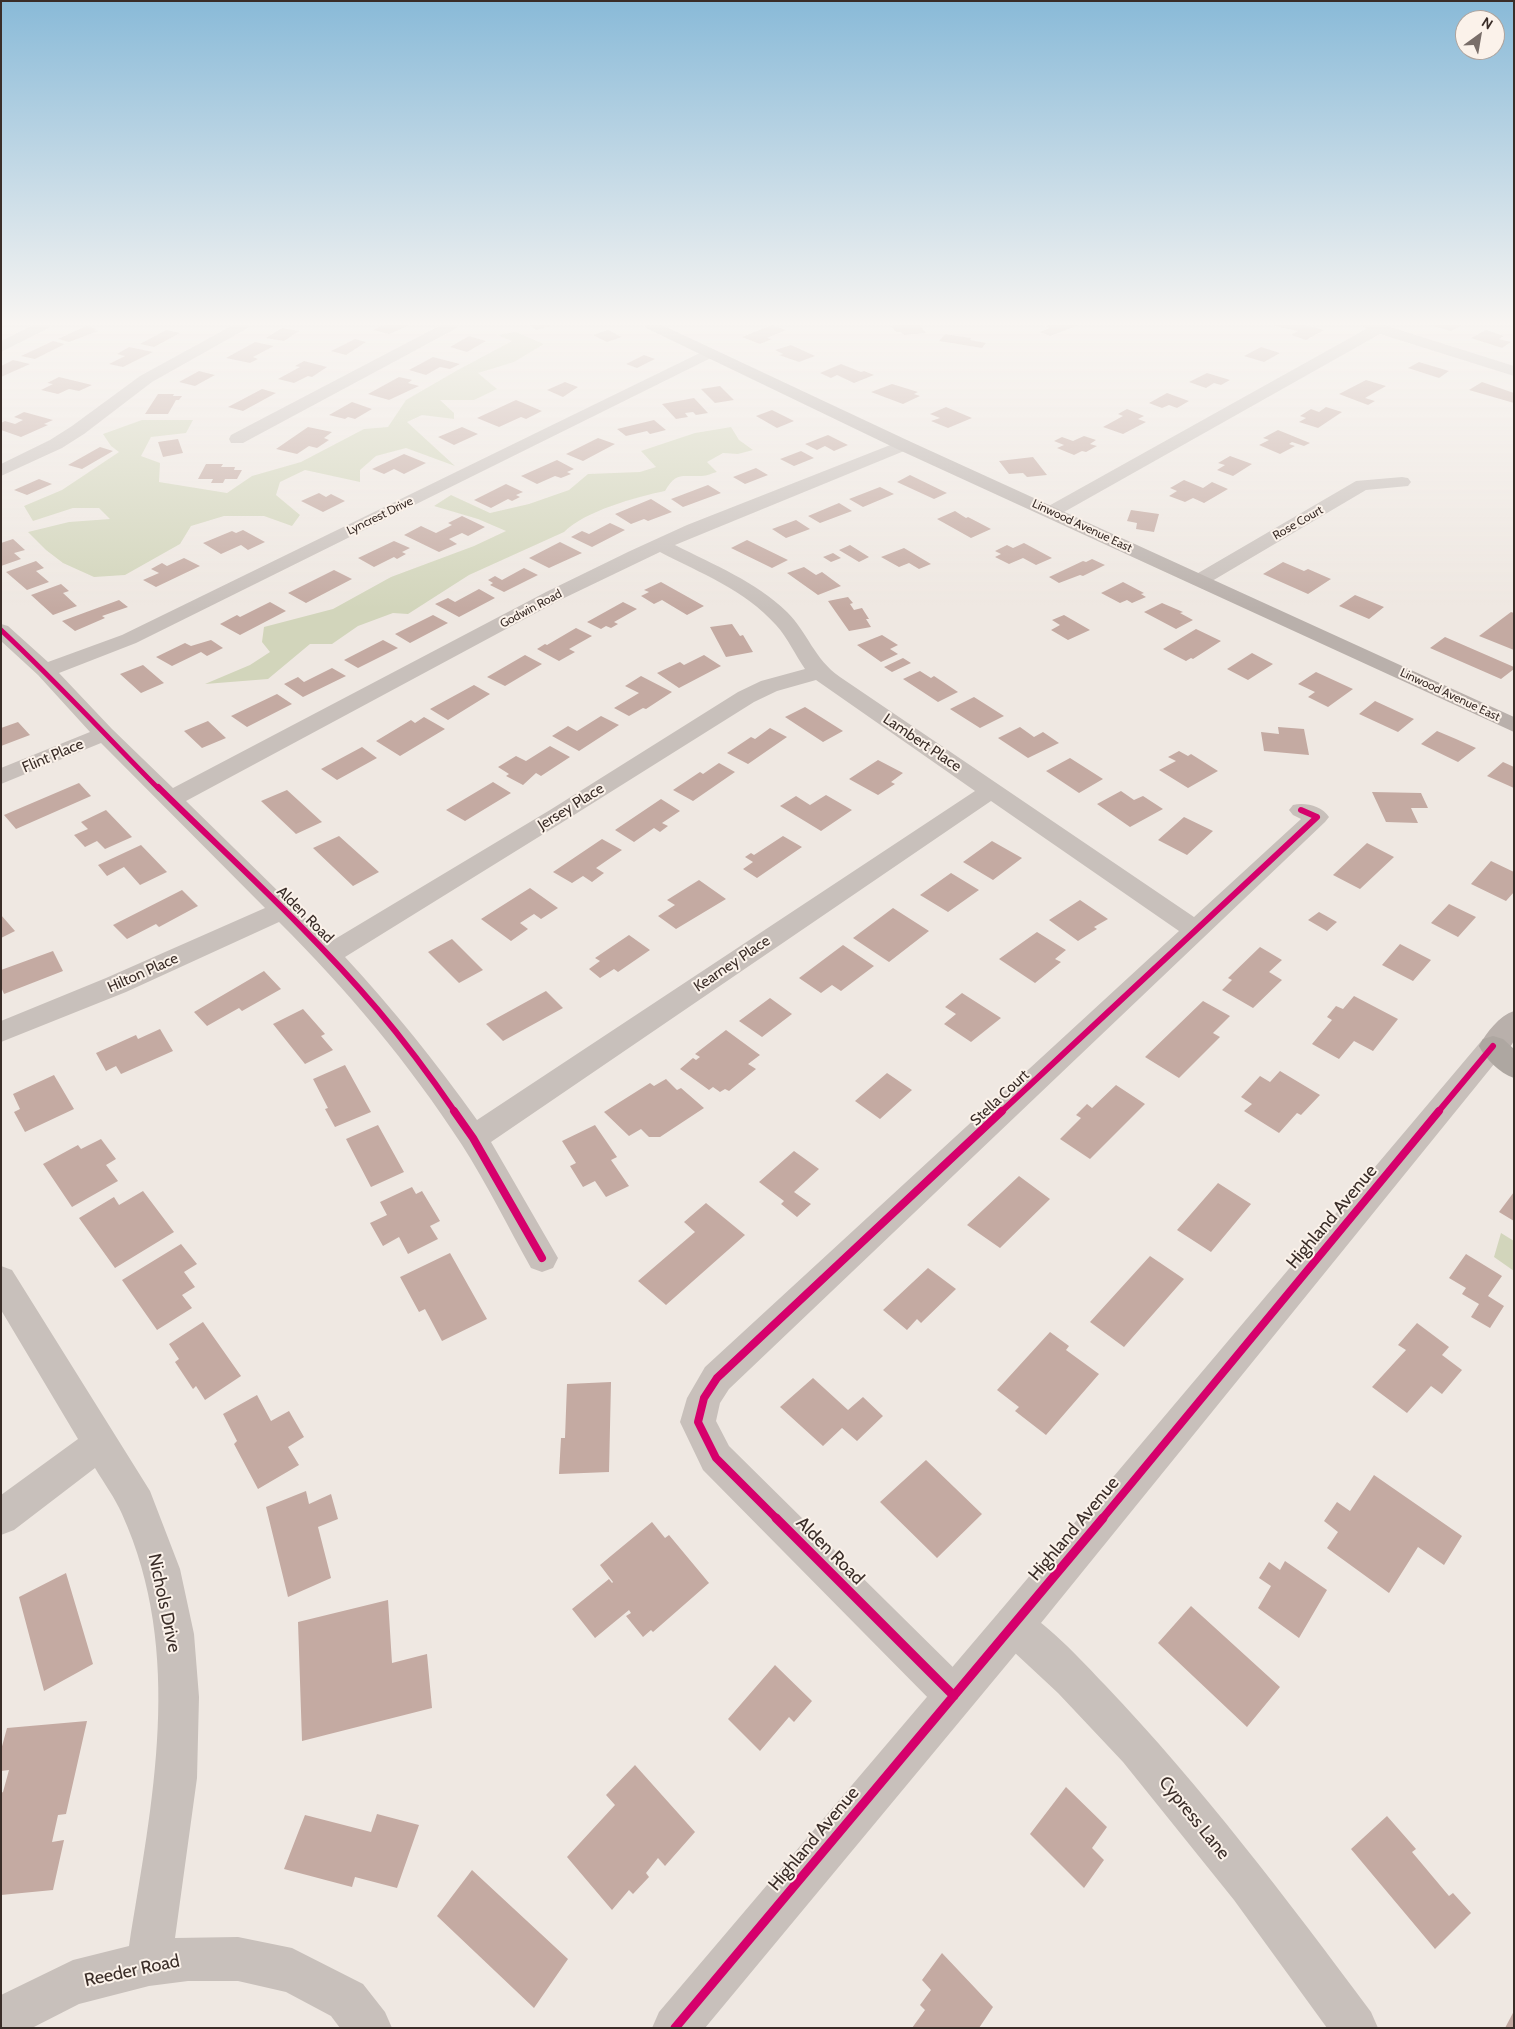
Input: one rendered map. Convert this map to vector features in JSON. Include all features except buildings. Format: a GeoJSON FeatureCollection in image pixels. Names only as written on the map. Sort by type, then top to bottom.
{"type":"FeatureCollection","features":[{"type":"Feature","properties":{"kind":"main road","name":"Linwood Avenue East"},"geometry":{"type":"LineString","coordinates":[[850,420],[1514,725]]}},
{"type":"Feature","properties":{"kind":"street"},"geometry":{"type":"LineString","coordinates":[[1,471],[56,444],[93,420]]}},
{"type":"Feature","properties":{"kind":"street"},"geometry":{"type":"LineString","coordinates":[[238,439],[274,420]]}},
{"type":"Feature","properties":{"kind":"street","name":"Lyncrest Drive"},"geometry":{"type":"LineString","coordinates":[[46,671],[129,639],[575,420]]}},
{"type":"Feature","properties":{"kind":"street"},"geometry":{"type":"LineString","coordinates":[[1051,512],[1212,420]]}},
{"type":"Feature","properties":{"kind":"street","name":"Godwin Road"},"geometry":{"type":"LineString","coordinates":[[171,799],[553,596],[660,544],[903,445]]}},
{"type":"Feature","properties":{"kind":"street","name":"Rose Court"},"geometry":{"type":"LineString","coordinates":[[1200,580],[1362,485],[1402,482]]}},
{"type":"Feature","properties":{"kind":"street","name":"Lambert Place"},"geometry":{"type":"LineString","coordinates":[[660,544],[743,589],[763,602],[793,632],[812,664],[832,682],[1197,931]]}},
{"type":"Feature","properties":{"kind":"street","name":"Alden Road"},"geometry":{"type":"LineString","coordinates":[[1,630],[46,671],[104,734],[328,955],[377,1009],[426,1070],[473,1138],[542,1258]]}},
{"type":"Feature","properties":{"kind":"street","name":"Jersey Place"},"geometry":{"type":"LineString","coordinates":[[328,955],[558,815],[746,697],[769,686],[820,672]]}},
{"type":"Feature","properties":{"kind":"street","name":"Flint Place"},"geometry":{"type":"LineString","coordinates":[[1,777],[104,734]]}},
{"type":"Feature","properties":{"kind":"street","name":"Kearney Place"},"geometry":{"type":"LineString","coordinates":[[473,1138],[992,790]]}},
{"type":"Feature","properties":{"kind":"street","name":"Stella Court"},"geometry":{"type":"LineString","coordinates":[[700,1418],[704,1398],[716,1378],[1318,818],[1301,810]]}},
{"type":"Feature","properties":{"kind":"street","name":"Hilton Place"},"geometry":{"type":"LineString","coordinates":[[1,1032],[116,985],[282,910]]}},
{"type":"Feature","properties":{"kind":"street","name":"Highland Avenue"},"geometry":{"type":"LineString","coordinates":[[675,2028],[1507,1044]]}},
{"type":"Feature","properties":{"kind":"street","name":"Nichols Drive"},"geometry":{"type":"LineString","coordinates":[[1,1280],[137,1504],[161,1569],[175,1634],[179,1697],[176,1778],[149,1964]]}},
{"type":"Feature","properties":{"kind":"street","name":"Alden Road"},"geometry":{"type":"LineString","coordinates":[[700,1418],[698,1422],[716,1458],[954,1696]]}},
{"type":"Feature","properties":{"kind":"street"},"geometry":{"type":"LineString","coordinates":[[1,1517],[99,1444]]}},
{"type":"Feature","properties":{"kind":"street","name":"Cypress Lane"},"geometry":{"type":"LineString","coordinates":[[1014,1625],[1072,1679],[1137,1748],[1249,1884],[1355,2028]]}},
{"type":"Feature","properties":{"kind":"street","name":"Reeder Road"},"geometry":{"type":"LineString","coordinates":[[1,2019],[73,1983],[149,1964],[188,1959],[238,1959],[292,1971],[347,2000],[369,2028]]}},
{"type":"Feature","properties":{"kind":"green space"},"geometry":{"type":"Polygon","coordinates":[[[142,420],[193,420],[186,433],[151,437],[141,456],[160,463],[159,482],[227,493],[252,476],[301,462],[364,429],[388,427],[393,420],[412,420],[407,422],[455,466],[406,448],[376,456],[360,470],[360,482],[305,470],[280,482],[276,495],[300,515],[292,526],[264,516],[224,516],[191,526],[180,544],[125,575],[94,577],[63,563],[46,550],[28,532],[69,522],[110,519],[99,508],[73,508],[33,521],[24,506],[62,490],[119,452],[111,446],[103,434],[142,420]]]}},
{"type":"Feature","properties":{"kind":"green space"},"geometry":{"type":"Polygon","coordinates":[[[731,427],[739,440],[753,450],[738,454],[723,453],[707,462],[717,472],[704,476],[680,476],[673,480],[665,491],[626,501],[598,511],[573,524],[564,532],[469,575],[408,614],[393,613],[358,626],[332,644],[310,644],[268,679],[205,684],[250,665],[270,652],[262,642],[264,627],[333,609],[391,577],[474,546],[506,531],[478,519],[434,506],[451,495],[490,513],[529,504],[569,490],[588,474],[640,472],[656,467],[641,451],[695,433],[731,427]]]}},
{"type":"Feature","properties":{"kind":"green space"},"geometry":{"type":"Polygon","coordinates":[[[1501,1233],[1514,1241],[1514,1271],[1494,1257],[1501,1233]]]}},
{"type":"Feature","properties":{"kind":"cycle path"},"geometry":{"type":"LineString","coordinates":[[1,630],[45,671],[104,734],[328,955],[377,1009],[426,1070],[473,1138],[542,1258]]}},
{"type":"Feature","properties":{"kind":"cycle path"},"geometry":{"type":"LineString","coordinates":[[954,1696],[716,1458],[698,1422],[704,1398],[717,1378],[1317,817],[1301,810]]}},
{"type":"Feature","properties":{"kind":"cycle path"},"geometry":{"type":"LineString","coordinates":[[675,2028],[1014,1625],[1493,1046]]}}]}
